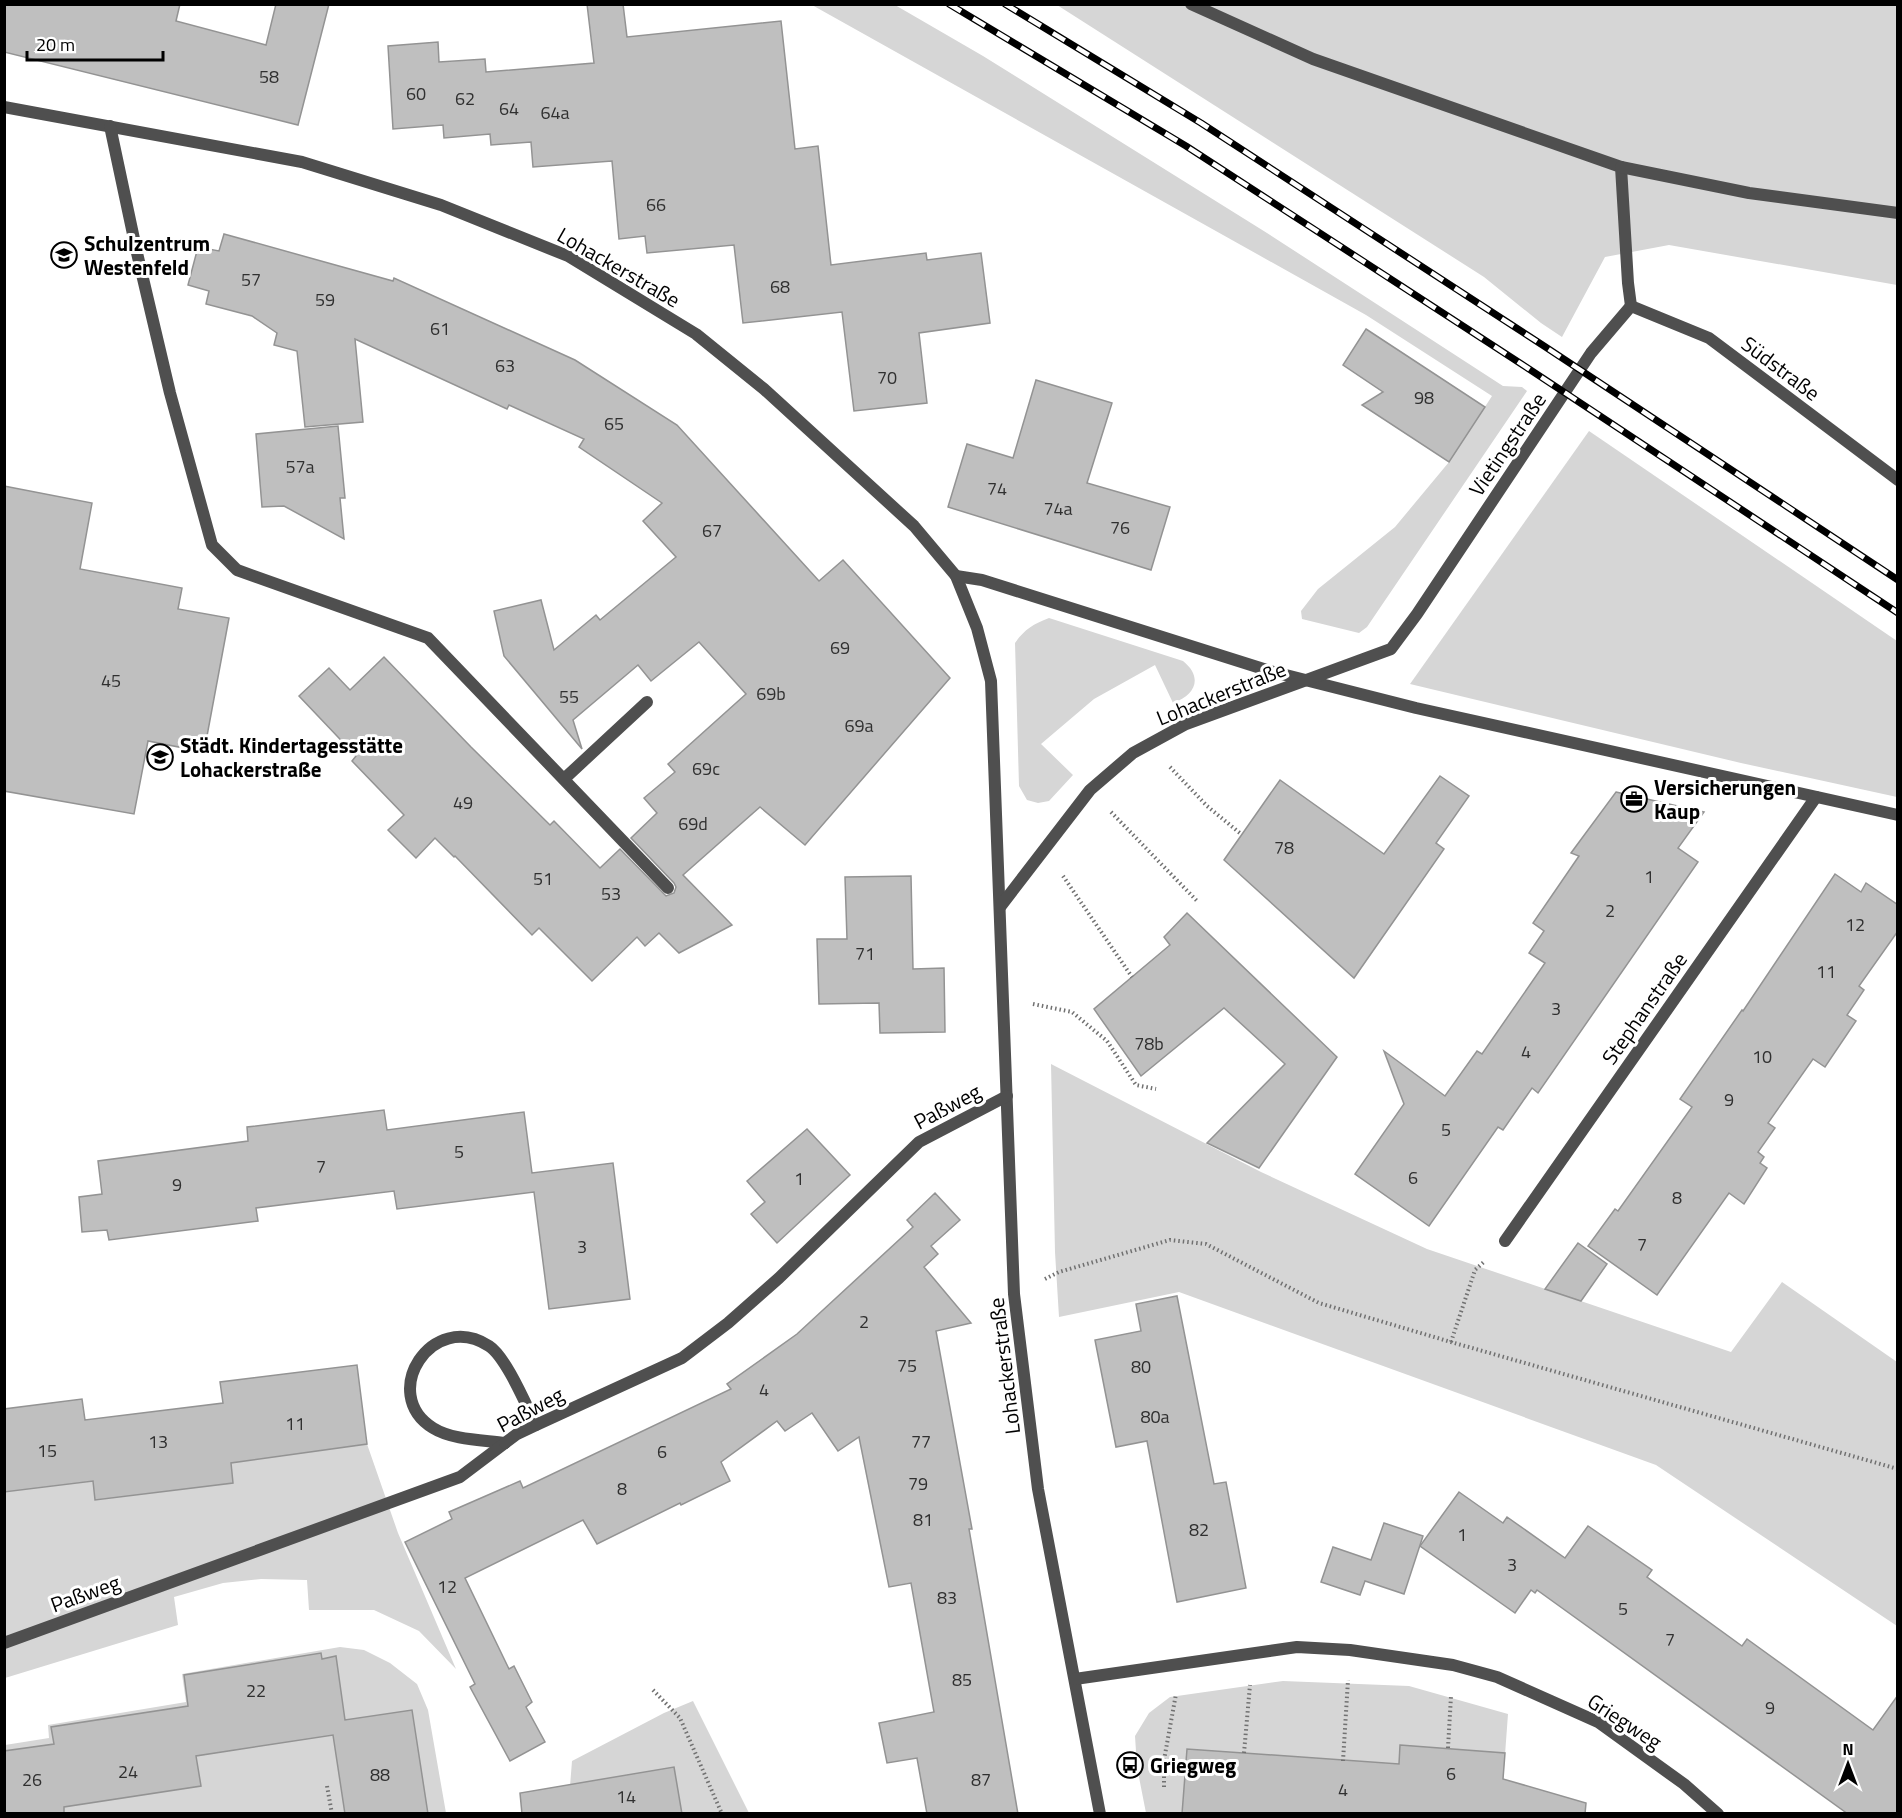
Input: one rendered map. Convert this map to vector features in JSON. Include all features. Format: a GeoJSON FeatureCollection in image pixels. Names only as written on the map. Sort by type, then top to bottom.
{"type":"FeatureCollection","features":[{"type":"Feature","properties":{"kind":"street"},"geometry":{"type":"LineString","coordinates":[[1191,4],[1204,12],[1313,59],[1621,167],[1749,193],[1898,213]]}},
{"type":"Feature","properties":{"kind":"street","name":"Lohackerstraße"},"geometry":{"type":"LineString","coordinates":[[4,107],[302,162],[441,205],[568,256],[696,334],[764,389],[914,526],[956,576],[977,628],[992,681],[1014,1294],[1038,1489],[1100,1814]]}},
{"type":"Feature","properties":{"kind":"street"},"geometry":{"type":"LineString","coordinates":[[110,126],[170,393],[212,545],[237,570],[428,638],[668,888]]}},
{"type":"Feature","properties":{"kind":"street"},"geometry":{"type":"LineString","coordinates":[[1621,167],[1631,306]]}},
{"type":"Feature","properties":{"kind":"street","name":"Südstraße"},"geometry":{"type":"LineString","coordinates":[[1631,306],[1709,339],[1898,480]]}},
{"type":"Feature","properties":{"kind":"street","name":"Vietingstraße"},"geometry":{"type":"LineString","coordinates":[[1308,680],[1391,649],[1417,614],[1592,353],[1631,306]]}},
{"type":"Feature","properties":{"kind":"street","name":"Lohackerstraße"},"geometry":{"type":"LineString","coordinates":[[956,576],[982,580],[1270,671],[1308,680]]}},
{"type":"Feature","properties":{"kind":"street"},"geometry":{"type":"LineString","coordinates":[[1308,680],[1416,708],[1898,814]]}},
{"type":"Feature","properties":{"kind":"street","name":"Lohackerstraße"},"geometry":{"type":"LineString","coordinates":[[1000,907],[1090,790],[1133,753],[1186,724],[1308,680]]}},
{"type":"Feature","properties":{"kind":"street"},"geometry":{"type":"LineString","coordinates":[[564,778],[647,702]]}},
{"type":"Feature","properties":{"kind":"street","name":"Stephanstraße"},"geometry":{"type":"LineString","coordinates":[[1505,1241],[1816,797]]}},
{"type":"Feature","properties":{"kind":"street","name":"Paßweg"},"geometry":{"type":"LineString","coordinates":[[4,1643],[460,1477],[517,1434],[682,1358],[728,1323],[779,1278],[919,1142],[1007,1096]]}},
{"type":"Feature","properties":{"kind":"street"},"geometry":{"type":"LineString","coordinates":[[505,1443],[445,1434],[432,1428],[421,1418],[411,1393],[411,1378],[418,1361],[434,1344],[461,1337],[488,1346],[506,1367],[536,1425]]}},
{"type":"Feature","properties":{"kind":"street","name":"Griegweg"},"geometry":{"type":"LineString","coordinates":[[1075,1679],[1297,1647],[1350,1650],[1453,1665],[1497,1677],[1598,1722],[1684,1784],[1718,1814]]}},
{"type":"Feature","properties":{"kind":"path"},"geometry":{"type":"LineString","coordinates":[[1149,744],[1206,806],[1241,834]]}},
{"type":"Feature","properties":{"kind":"path"},"geometry":{"type":"LineString","coordinates":[[1090,790],[1197,902]]}},
{"type":"Feature","properties":{"kind":"path"},"geometry":{"type":"LineString","coordinates":[[1044,848],[1132,977]]}},
{"type":"Feature","properties":{"kind":"path"},"geometry":{"type":"LineString","coordinates":[[1003,998],[1072,1012],[1107,1041],[1136,1085],[1156,1089]]}},
{"type":"Feature","properties":{"kind":"path"},"geometry":{"type":"LineString","coordinates":[[1014,1294],[1059,1272],[1170,1240],[1206,1244],[1318,1303],[1898,1469]]}},
{"type":"Feature","properties":{"kind":"path"},"geometry":{"type":"LineString","coordinates":[[1450,1342],[1475,1269],[1505,1241]]}},
{"type":"Feature","properties":{"kind":"path"},"geometry":{"type":"LineString","coordinates":[[1343,1761],[1350,1650]]}},
{"type":"Feature","properties":{"kind":"path"},"geometry":{"type":"LineString","coordinates":[[1245,1753],[1252,1654]]}},
{"type":"Feature","properties":{"kind":"path"},"geometry":{"type":"LineString","coordinates":[[1164,1787],[1164,1760],[1182,1664]]}},
{"type":"Feature","properties":{"kind":"path"},"geometry":{"type":"LineString","coordinates":[[1448,1748],[1453,1665]]}},
{"type":"Feature","properties":{"kind":"path"},"geometry":{"type":"LineString","coordinates":[[653,1690],[680,1718],[722,1814]]}},
{"type":"Feature","properties":{"kind":"path"},"geometry":{"type":"LineString","coordinates":[[327,1786],[332,1814]]}},
{"type":"Feature","properties":{"kind":"shaded area"},"geometry":{"type":"Polygon","coordinates":[[[812,5],[895,5],[983,56],[1267,233],[1503,386],[1522,387],[1527,391],[1367,627],[1359,633],[1302,619],[1301,611],[1318,589],[1395,527],[1449,462],[1492,396],[1366,315],[812,5]]]}},
{"type":"Feature","properties":{"kind":"shaded area"},"geometry":{"type":"Polygon","coordinates":[[[1057,5],[1897,5],[1897,285],[1669,245],[1605,257],[1562,337],[1484,277],[1057,5]]]}},
{"type":"Feature","properties":{"kind":"shaded area"},"geometry":{"type":"Polygon","coordinates":[[[1589,431],[1897,641],[1897,797],[1741,763],[1410,684],[1589,431]]]}},
{"type":"Feature","properties":{"kind":"shaded area"},"geometry":{"type":"Polygon","coordinates":[[[1049,618],[1183,661],[1195,679],[1192,690],[1181,700],[1173,703],[1155,665],[1094,699],[1041,744],[1073,775],[1049,801],[1038,803],[1027,800],[1019,786],[1015,643],[1029,628],[1049,618]]]}},
{"type":"Feature","properties":{"kind":"shaded area"},"geometry":{"type":"Polygon","coordinates":[[[1051,1064],[1261,1172],[1427,1249],[1731,1352],[1782,1282],[1897,1362],[1897,1626],[1656,1465],[1179,1292],[1059,1317],[1055,1252],[1051,1064]]]}},
{"type":"Feature","properties":{"kind":"shaded area"},"geometry":{"type":"Polygon","coordinates":[[[367,1444],[398,1533],[456,1669],[419,1631],[374,1610],[309,1610],[307,1580],[261,1579],[223,1583],[174,1597],[178,1625],[5,1678],[4,1492],[93,1481],[96,1500],[233,1483],[231,1463],[367,1444]]]}},
{"type":"Feature","properties":{"kind":"shaded area"},"geometry":{"type":"Polygon","coordinates":[[[340,1647],[364,1650],[390,1663],[417,1684],[428,1710],[446,1813],[5,1814],[5,1745],[49,1738],[48,1725],[186,1702],[182,1674],[340,1647]]]}},
{"type":"Feature","properties":{"kind":"shaded area"},"geometry":{"type":"Polygon","coordinates":[[[1283,1681],[1409,1686],[1508,1714],[1503,1813],[1146,1813],[1137,1767],[1135,1736],[1149,1713],[1170,1697],[1283,1681]]]}},
{"type":"Feature","properties":{"kind":"shaded area"},"geometry":{"type":"Polygon","coordinates":[[[693,1701],[749,1813],[545,1814],[569,1799],[572,1761],[664,1713],[693,1701]]]}},
{"type":"Feature","properties":{"kind":"building"},"geometry":{"type":"Polygon","coordinates":[[[4,4],[180,4],[176,21],[266,45],[276,4],[329,4],[298,125],[4,52],[4,4]]]}},
{"type":"Feature","properties":{"kind":"building"},"geometry":{"type":"Polygon","coordinates":[[[587,4],[623,4],[627,37],[781,21],[795,149],[818,146],[831,265],[926,253],[927,260],[981,253],[990,323],[919,333],[927,403],[854,411],[842,312],[743,323],[734,245],[647,253],[645,236],[619,239],[612,161],[533,167],[531,142],[491,145],[490,134],[444,138],[443,125],[393,129],[388,46],[438,42],[439,62],[485,59],[486,72],[594,63],[587,4]]]}},
{"type":"Feature","properties":{"kind":"building"},"geometry":{"type":"Polygon","coordinates":[[[224,234],[393,281],[394,278],[575,360],[677,425],[819,581],[843,560],[950,678],[805,845],[760,807],[683,875],[732,925],[679,953],[659,933],[645,946],[637,937],[592,981],[539,928],[532,935],[435,838],[416,858],[388,830],[404,815],[352,761],[356,756],[299,696],[329,668],[350,690],[384,657],[550,825],[554,821],[600,868],[620,849],[666,896],[674,893],[676,887],[674,883],[631,838],[657,813],[644,798],[675,772],[668,764],[746,694],[699,642],[651,681],[638,665],[573,720],[582,749],[504,656],[494,611],[541,600],[554,650],[596,615],[600,620],[676,557],[643,521],[662,503],[579,447],[584,439],[509,405],[507,409],[355,339],[363,422],[305,427],[297,351],[274,345],[277,333],[252,316],[206,304],[209,291],[188,285],[198,247],[219,251],[224,234]]]}},
{"type":"Feature","properties":{"kind":"building"},"geometry":{"type":"Polygon","coordinates":[[[1366,329],[1485,407],[1449,462],[1362,405],[1383,392],[1343,365],[1366,329]]]}},
{"type":"Feature","properties":{"kind":"building"},"geometry":{"type":"Polygon","coordinates":[[[1036,380],[1112,403],[1087,483],[1170,507],[1151,570],[948,507],[967,444],[1013,458],[1036,380]]]}},
{"type":"Feature","properties":{"kind":"building"},"geometry":{"type":"Polygon","coordinates":[[[338,426],[345,498],[340,498],[344,539],[284,506],[262,507],[256,434],[338,426]]]}},
{"type":"Feature","properties":{"kind":"building"},"geometry":{"type":"Polygon","coordinates":[[[4,486],[92,503],[80,569],[182,588],[178,609],[229,618],[204,752],[148,741],[134,814],[4,791],[4,486]]]}},
{"type":"Feature","properties":{"kind":"building"},"geometry":{"type":"Polygon","coordinates":[[[1440,776],[1469,796],[1436,843],[1444,849],[1354,978],[1224,860],[1280,780],[1384,854],[1440,776]]]}},
{"type":"Feature","properties":{"kind":"building"},"geometry":{"type":"Polygon","coordinates":[[[1616,792],[1704,812],[1678,848],[1698,862],[1538,1093],[1532,1088],[1503,1130],[1498,1127],[1429,1226],[1355,1174],[1404,1104],[1384,1051],[1445,1096],[1477,1051],[1482,1054],[1545,963],[1529,953],[1544,931],[1533,923],[1579,856],[1571,853],[1616,792]]]}},
{"type":"Feature","properties":{"kind":"building"},"geometry":{"type":"Polygon","coordinates":[[[1835,874],[1861,892],[1866,883],[1898,905],[1898,931],[1859,986],[1864,990],[1847,1015],[1856,1021],[1825,1067],[1813,1059],[1768,1123],[1775,1128],[1758,1152],[1764,1157],[1760,1163],[1767,1168],[1744,1204],[1729,1193],[1657,1295],[1588,1246],[1615,1209],[1618,1211],[1692,1107],[1680,1099],[1743,1011],[1835,874]]]}},
{"type":"Feature","properties":{"kind":"building"},"geometry":{"type":"Polygon","coordinates":[[[911,876],[913,969],[944,968],[945,1032],[880,1033],[879,1003],[819,1004],[817,939],[847,939],[845,877],[911,876]]]}},
{"type":"Feature","properties":{"kind":"building"},"geometry":{"type":"Polygon","coordinates":[[[1187,913],[1337,1057],[1259,1168],[1207,1143],[1285,1064],[1224,1008],[1141,1076],[1094,1009],[1170,945],[1164,937],[1187,913]]]}},
{"type":"Feature","properties":{"kind":"building"},"geometry":{"type":"Polygon","coordinates":[[[384,1110],[387,1130],[524,1112],[532,1173],[613,1163],[630,1299],[549,1309],[534,1192],[397,1209],[394,1191],[256,1208],[258,1221],[109,1240],[107,1230],[82,1232],[79,1197],[102,1194],[98,1161],[248,1141],[247,1127],[384,1110]]]}},
{"type":"Feature","properties":{"kind":"building"},"geometry":{"type":"Polygon","coordinates":[[[807,1129],[850,1175],[777,1243],[751,1214],[765,1202],[747,1181],[807,1129]]]}},
{"type":"Feature","properties":{"kind":"building"},"geometry":{"type":"Polygon","coordinates":[[[935,1193],[960,1220],[931,1246],[938,1254],[924,1267],[971,1323],[936,1331],[972,1529],[969,1529],[1018,1814],[927,1814],[917,1758],[887,1763],[879,1723],[934,1712],[911,1583],[889,1587],[859,1437],[838,1451],[812,1413],[785,1431],[777,1421],[721,1462],[730,1481],[681,1505],[680,1503],[597,1544],[583,1520],[465,1578],[509,1669],[514,1666],[532,1702],[526,1707],[545,1742],[510,1761],[470,1687],[475,1684],[405,1542],[452,1519],[449,1512],[520,1481],[523,1488],[731,1389],[727,1384],[797,1334],[913,1227],[907,1220],[935,1193]]]}},
{"type":"Feature","properties":{"kind":"building"},"geometry":{"type":"Polygon","coordinates":[[[1578,1243],[1607,1264],[1581,1301],[1545,1289],[1578,1243]]]}},
{"type":"Feature","properties":{"kind":"building"},"geometry":{"type":"Polygon","coordinates":[[[1177,1296],[1214,1484],[1226,1482],[1246,1588],[1177,1602],[1147,1441],[1116,1447],[1095,1340],[1141,1331],[1136,1304],[1177,1296]]]}},
{"type":"Feature","properties":{"kind":"building"},"geometry":{"type":"Polygon","coordinates":[[[357,1365],[367,1444],[231,1463],[233,1483],[95,1500],[93,1481],[4,1492],[4,1409],[82,1399],[85,1420],[223,1403],[220,1382],[357,1365]]]}},
{"type":"Feature","properties":{"kind":"building"},"geometry":{"type":"Polygon","coordinates":[[[1459,1492],[1503,1523],[1507,1517],[1565,1558],[1588,1526],[1652,1570],[1647,1577],[1742,1646],[1747,1639],[1873,1730],[1898,1695],[1898,1814],[1848,1814],[1537,1590],[1535,1593],[1531,1590],[1515,1613],[1420,1546],[1459,1492]]]}},
{"type":"Feature","properties":{"kind":"building"},"geometry":{"type":"Polygon","coordinates":[[[1384,1523],[1423,1536],[1404,1594],[1365,1581],[1360,1595],[1321,1582],[1333,1547],[1371,1560],[1384,1523]]]}},
{"type":"Feature","properties":{"kind":"building"},"geometry":{"type":"Polygon","coordinates":[[[321,1653],[322,1659],[336,1656],[345,1720],[412,1710],[428,1814],[345,1814],[333,1735],[196,1756],[201,1786],[64,1807],[64,1814],[4,1814],[4,1751],[54,1744],[51,1727],[188,1706],[184,1675],[321,1653]]]}},
{"type":"Feature","properties":{"kind":"building"},"geometry":{"type":"Polygon","coordinates":[[[1400,1745],[1505,1753],[1503,1779],[1586,1803],[1585,1814],[1182,1814],[1187,1749],[1399,1764],[1400,1745]]]}},
{"type":"Feature","properties":{"kind":"building"},"geometry":{"type":"Polygon","coordinates":[[[674,1767],[682,1814],[522,1814],[520,1793],[674,1767]]]}},
{"type":"Feature","properties":{"kind":"railway"},"geometry":{"type":"LineString","coordinates":[[949,4],[1186,146],[1898,613]]}},
{"type":"Feature","properties":{"kind":"railway"},"geometry":{"type":"LineString","coordinates":[[1005,4],[1201,123],[1898,580]]}},
{"type":"Feature","properties":{"kind":"place","name":"Schulzentrum Westenfeld"},"geometry":{"type":"Point","coordinates":[64,255]}},
{"type":"Feature","properties":{"kind":"place","name":"Städt. Kindertagesstätte Lohackerstraße"},"geometry":{"type":"Point","coordinates":[160,757]}},
{"type":"Feature","properties":{"kind":"place","name":"Versicherungen Kaup"},"geometry":{"type":"Point","coordinates":[1634,799]}},
{"type":"Feature","properties":{"kind":"place","name":"Griegweg"},"geometry":{"type":"Point","coordinates":[1130,1765]}}]}
